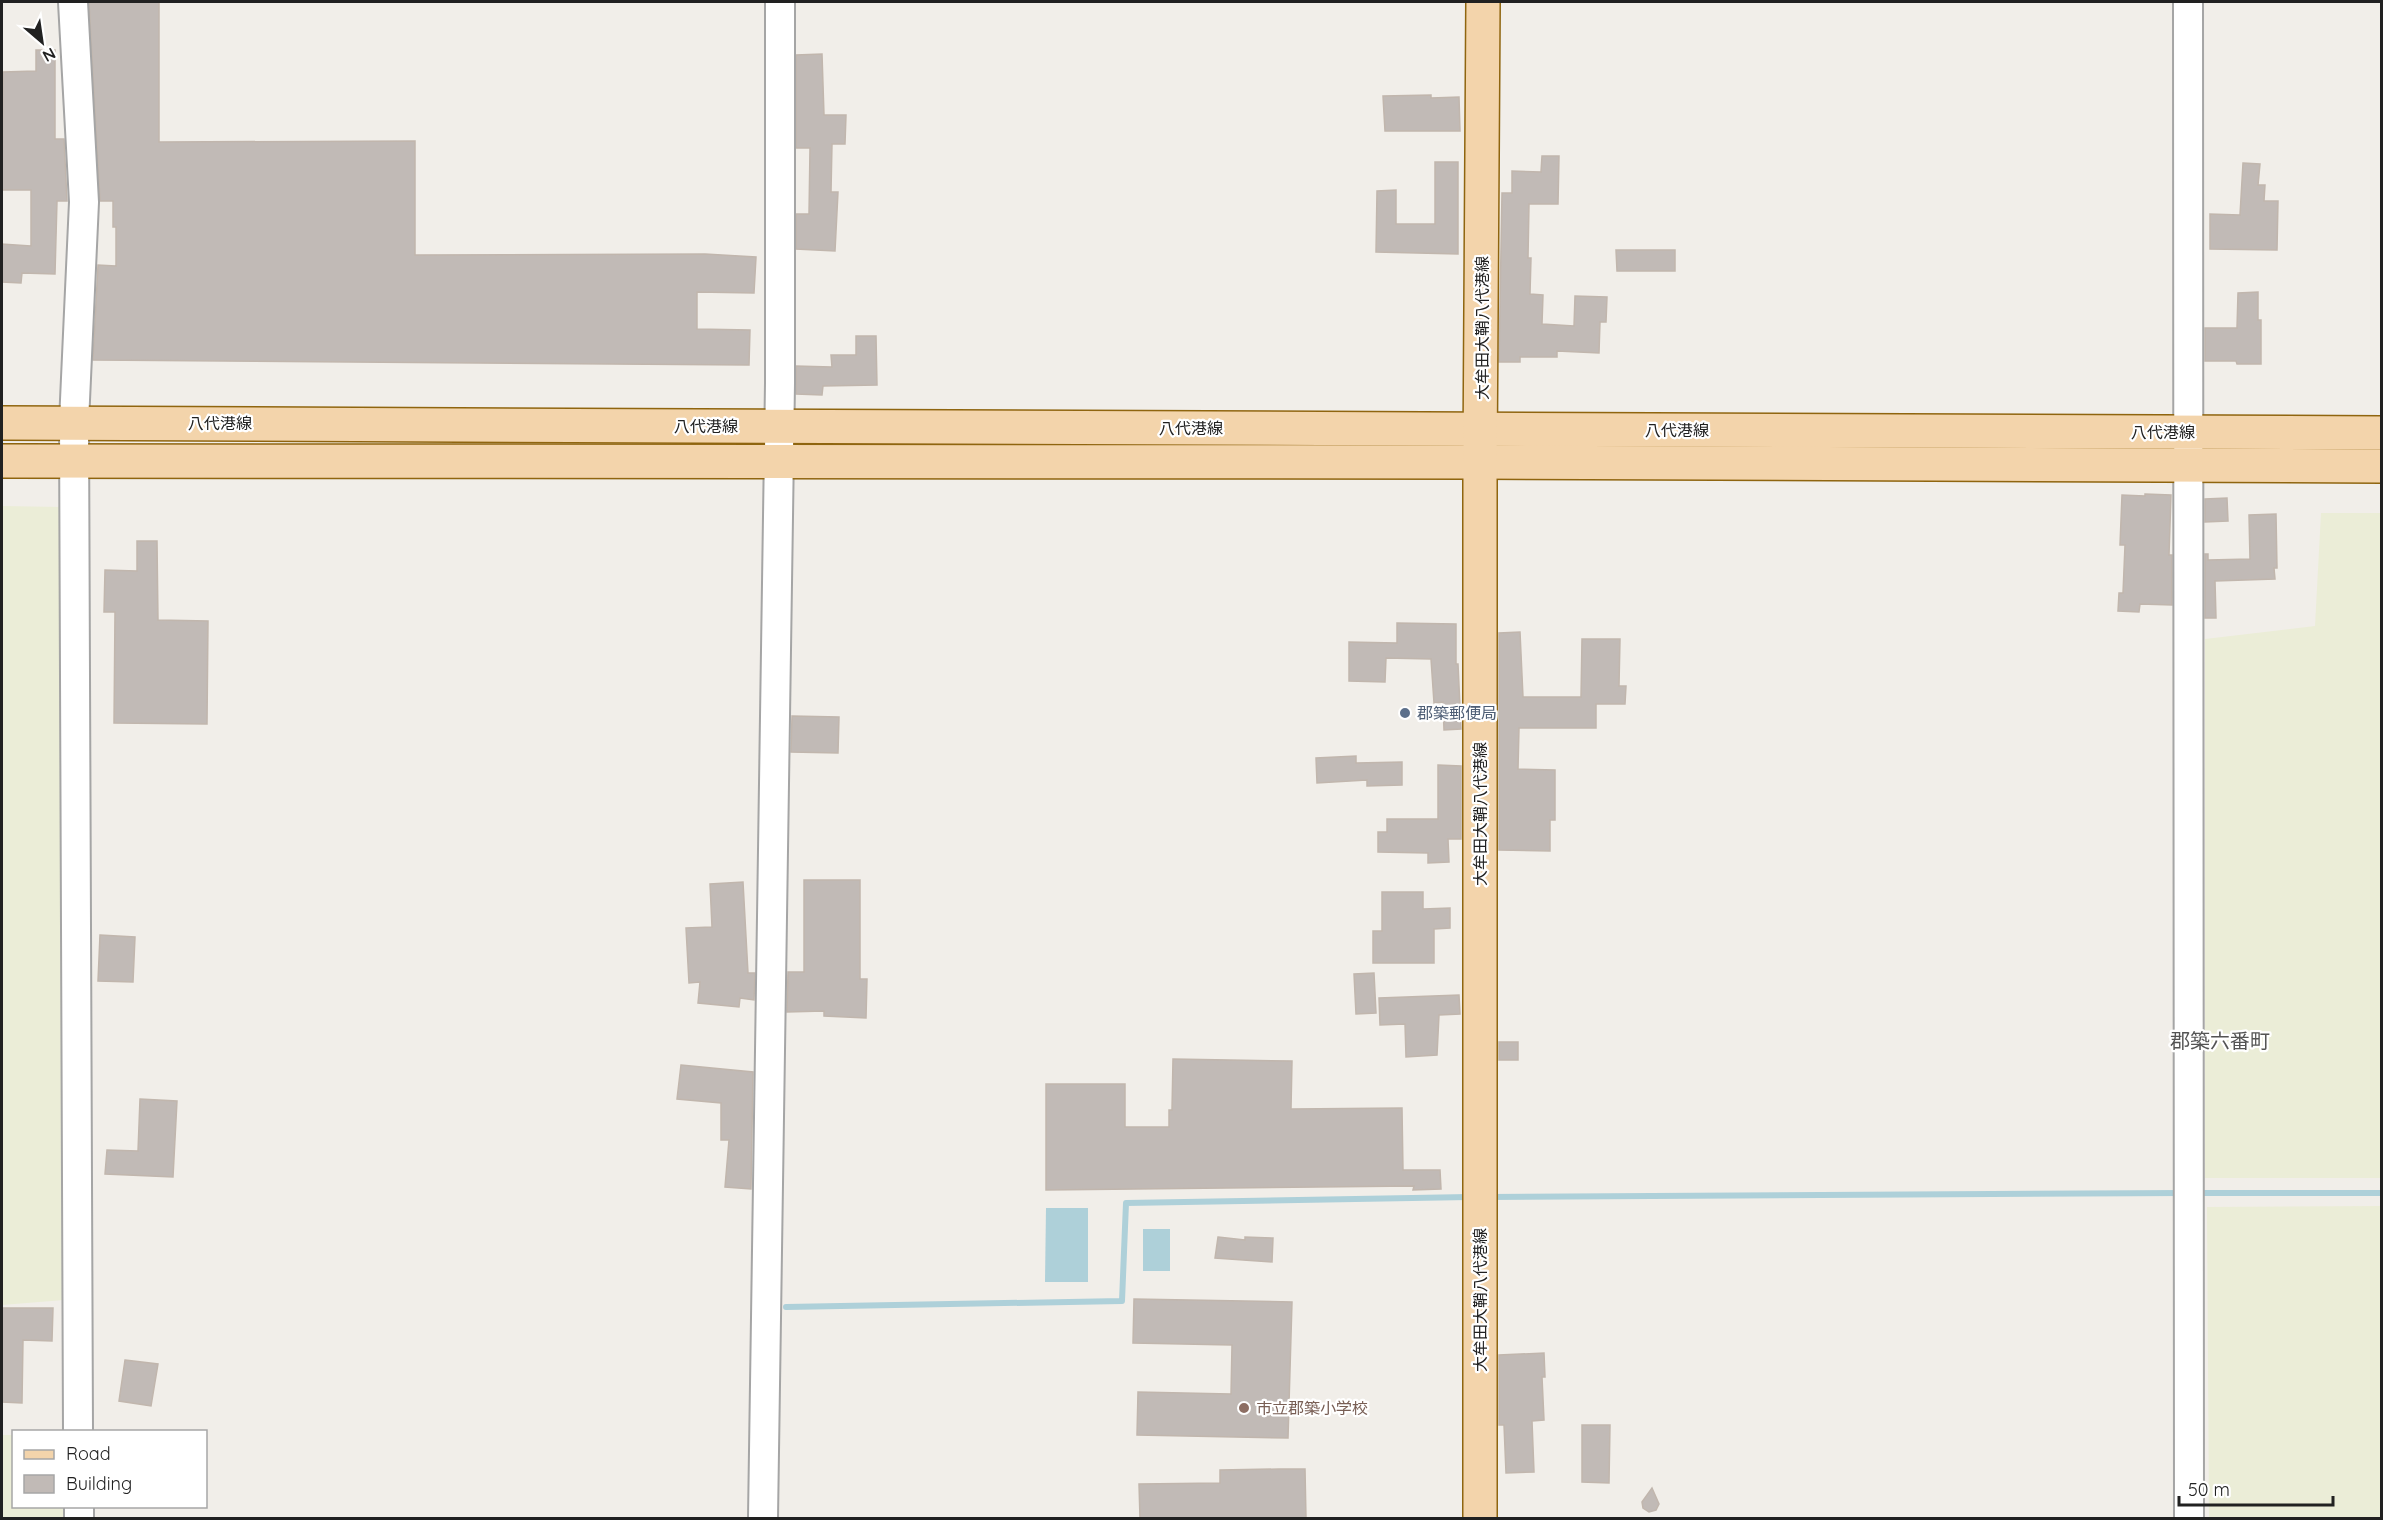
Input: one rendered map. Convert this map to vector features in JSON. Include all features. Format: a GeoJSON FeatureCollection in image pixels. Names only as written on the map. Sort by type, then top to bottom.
{"type":"FeatureCollection","features":[{"type":"Feature","properties":{"kind":"main road","name":"大牟田大鞘八代港線"},"geometry":{"type":"LineString","coordinates":[[1480,1518],[1480,462],[1483,2]]}},
{"type":"Feature","properties":{"kind":"main road","name":"八代港線"},"geometry":{"type":"LineString","coordinates":[[2,423],[2382,433]]}},
{"type":"Feature","properties":{"kind":"main road","name":"八代港線"},"geometry":{"type":"LineString","coordinates":[[2,461],[1480,462],[2382,466]]}},
{"type":"Feature","properties":{"kind":"street"},"geometry":{"type":"LineString","coordinates":[[73,2],[84,202],[74,423],[78,1430]]}},
{"type":"Feature","properties":{"kind":"street"},"geometry":{"type":"LineString","coordinates":[[763,1518],[777,463],[780,383],[780,2]]}},
{"type":"Feature","properties":{"kind":"street"},"geometry":{"type":"LineString","coordinates":[[2188,2],[2189,1518]]}},
{"type":"Feature","properties":{"kind":"green space"},"geometry":{"type":"Polygon","coordinates":[[[2,506],[62,507],[64,1300],[2,1305],[2,506]]]}},
{"type":"Feature","properties":{"kind":"green space"},"geometry":{"type":"Polygon","coordinates":[[[2321,513],[2381,513],[2381,1178],[2205,1178],[2205,639],[2315,626],[2321,513]]]}},
{"type":"Feature","properties":{"kind":"green space"},"geometry":{"type":"Polygon","coordinates":[[[2381,1206],[2381,1518],[2209,1518],[2207,1207],[2381,1206]]]}},
{"type":"Feature","properties":{"kind":"green space"},"geometry":{"type":"Polygon","coordinates":[[[2,1435],[12,1435],[12,1508],[63,1508],[63,1518],[2,1518],[2,1435]]]}},
{"type":"Feature","properties":{"kind":"water"},"geometry":{"type":"Polygon","coordinates":[[[1046,1208],[1088,1208],[1088,1282],[1045,1282],[1046,1208]]]}},
{"type":"Feature","properties":{"kind":"water"},"geometry":{"type":"Polygon","coordinates":[[[1143,1229],[1170,1229],[1170,1271],[1143,1271],[1143,1229]]]}},
{"type":"Feature","properties":{"kind":"building"},"geometry":{"type":"Polygon","coordinates":[[[89,2],[159,2],[159,142],[415,141],[415,255],[705,254],[756,257],[754,293],[697,292],[697,329],[750,330],[749,365],[93,360],[98,265],[116,266],[116,227],[113,227],[113,201],[100,201],[89,2]]]}},
{"type":"Feature","properties":{"kind":"building"},"geometry":{"type":"Polygon","coordinates":[[[36,50],[55,50],[55,139],[64,139],[67,201],[57,201],[55,274],[22,273],[21,283],[2,282],[2,244],[31,246],[31,190],[2,190],[3,72],[36,71],[36,50]]]}},
{"type":"Feature","properties":{"kind":"building"},"geometry":{"type":"Polygon","coordinates":[[[822,54],[824,115],[846,115],[845,144],[832,144],[831,192],[838,192],[835,251],[796,249],[796,214],[809,214],[810,148],[796,148],[796,55],[822,54]]]}},
{"type":"Feature","properties":{"kind":"building"},"geometry":{"type":"Polygon","coordinates":[[[1431,95],[1431,98],[1459,97],[1460,131],[1385,131],[1383,96],[1431,95]]]}},
{"type":"Feature","properties":{"kind":"building"},"geometry":{"type":"Polygon","coordinates":[[[1542,156],[1559,156],[1558,204],[1529,204],[1530,294],[1543,295],[1542,324],[1574,326],[1575,296],[1607,297],[1606,322],[1600,322],[1599,353],[1557,351],[1557,357],[1520,357],[1520,362],[1499,362],[1502,193],[1512,193],[1512,171],[1541,172],[1542,156]]]}},
{"type":"Feature","properties":{"kind":"building"},"geometry":{"type":"Polygon","coordinates":[[[1435,162],[1458,162],[1458,254],[1376,252],[1377,191],[1396,190],[1396,224],[1435,224],[1435,162]]]}},
{"type":"Feature","properties":{"kind":"building"},"geometry":{"type":"Polygon","coordinates":[[[2243,163],[2260,164],[2258,185],[2265,185],[2264,201],[2278,201],[2277,250],[2210,249],[2210,214],[2240,215],[2243,163]]]}},
{"type":"Feature","properties":{"kind":"building"},"geometry":{"type":"Polygon","coordinates":[[[1616,250],[1675,250],[1675,271],[1617,271],[1616,250]]]}},
{"type":"Feature","properties":{"kind":"building"},"geometry":{"type":"Polygon","coordinates":[[[2258,292],[2258,320],[2261,320],[2261,364],[2205,361],[2205,328],[2237,328],[2238,293],[2258,292]]]}},
{"type":"Feature","properties":{"kind":"building"},"geometry":{"type":"Polygon","coordinates":[[[856,336],[876,336],[877,385],[823,386],[822,395],[796,394],[796,366],[832,367],[831,355],[856,355],[856,336]]]}},
{"type":"Feature","properties":{"kind":"building"},"geometry":{"type":"Polygon","coordinates":[[[2145,494],[2171,495],[2169,555],[2172,555],[2172,605],[2140,604],[2139,612],[2118,611],[2119,593],[2123,593],[2125,545],[2120,545],[2122,495],[2145,496],[2145,494]]]}},
{"type":"Feature","properties":{"kind":"building"},"geometry":{"type":"Polygon","coordinates":[[[2227,498],[2228,521],[2205,522],[2205,499],[2227,498]]]}},
{"type":"Feature","properties":{"kind":"building"},"geometry":{"type":"Polygon","coordinates":[[[2276,514],[2277,568],[2274,568],[2275,579],[2215,581],[2216,618],[2205,618],[2205,554],[2208,554],[2208,560],[2250,559],[2249,515],[2276,514]]]}},
{"type":"Feature","properties":{"kind":"building"},"geometry":{"type":"Polygon","coordinates":[[[137,541],[157,541],[158,620],[208,621],[207,724],[114,723],[115,612],[104,612],[105,570],[137,571],[137,541]]]}},
{"type":"Feature","properties":{"kind":"building"},"geometry":{"type":"Polygon","coordinates":[[[1397,623],[1456,624],[1456,664],[1458,664],[1461,729],[1444,730],[1443,702],[1434,703],[1431,659],[1386,658],[1385,682],[1349,681],[1349,642],[1397,643],[1397,623]]]}},
{"type":"Feature","properties":{"kind":"building"},"geometry":{"type":"Polygon","coordinates":[[[1520,632],[1523,697],[1581,697],[1582,639],[1620,639],[1619,686],[1626,686],[1625,704],[1596,704],[1596,728],[1519,728],[1518,769],[1555,770],[1555,820],[1550,820],[1550,851],[1499,850],[1499,633],[1520,632]]]}},
{"type":"Feature","properties":{"kind":"building"},"geometry":{"type":"Polygon","coordinates":[[[792,716],[839,717],[838,753],[791,752],[792,716]]]}},
{"type":"Feature","properties":{"kind":"building"},"geometry":{"type":"Polygon","coordinates":[[[1356,756],[1356,763],[1402,762],[1402,785],[1367,786],[1367,780],[1317,783],[1316,758],[1356,756]]]}},
{"type":"Feature","properties":{"kind":"building"},"geometry":{"type":"Polygon","coordinates":[[[1438,765],[1461,766],[1461,839],[1448,839],[1449,862],[1428,863],[1428,853],[1378,852],[1378,832],[1387,832],[1387,819],[1438,819],[1438,765]]]}},
{"type":"Feature","properties":{"kind":"building"},"geometry":{"type":"Polygon","coordinates":[[[804,880],[860,880],[860,979],[867,979],[866,1018],[824,1016],[824,1011],[787,1012],[788,972],[804,972],[804,880]]]}},
{"type":"Feature","properties":{"kind":"building"},"geometry":{"type":"Polygon","coordinates":[[[743,882],[748,973],[755,973],[754,1000],[740,998],[739,1007],[698,1003],[700,982],[689,983],[686,928],[712,927],[710,884],[743,882]]]}},
{"type":"Feature","properties":{"kind":"building"},"geometry":{"type":"Polygon","coordinates":[[[1382,892],[1423,892],[1423,909],[1450,908],[1450,928],[1434,929],[1434,963],[1373,963],[1373,931],[1382,931],[1382,892]]]}},
{"type":"Feature","properties":{"kind":"building"},"geometry":{"type":"Polygon","coordinates":[[[100,935],[135,937],[133,982],[98,981],[100,935]]]}},
{"type":"Feature","properties":{"kind":"building"},"geometry":{"type":"Polygon","coordinates":[[[1374,973],[1376,1013],[1356,1014],[1354,974],[1374,973]]]}},
{"type":"Feature","properties":{"kind":"building"},"geometry":{"type":"Polygon","coordinates":[[[1459,995],[1460,1014],[1439,1015],[1437,1055],[1406,1057],[1405,1024],[1380,1025],[1379,998],[1459,995]]]}},
{"type":"Feature","properties":{"kind":"building"},"geometry":{"type":"Polygon","coordinates":[[[1499,1042],[1518,1042],[1518,1060],[1499,1060],[1499,1042]]]}},
{"type":"Feature","properties":{"kind":"building"},"geometry":{"type":"Polygon","coordinates":[[[1173,1059],[1292,1061],[1291,1109],[1402,1108],[1403,1170],[1440,1170],[1441,1189],[1413,1190],[1414,1186],[1046,1190],[1046,1084],[1125,1084],[1125,1127],[1169,1127],[1169,1110],[1172,1110],[1173,1059]]]}},
{"type":"Feature","properties":{"kind":"building"},"geometry":{"type":"Polygon","coordinates":[[[681,1065],[753,1072],[751,1189],[725,1187],[729,1140],[721,1140],[721,1103],[677,1099],[681,1065]]]}},
{"type":"Feature","properties":{"kind":"building"},"geometry":{"type":"Polygon","coordinates":[[[140,1099],[177,1101],[173,1177],[105,1174],[107,1150],[138,1151],[140,1099]]]}},
{"type":"Feature","properties":{"kind":"building"},"geometry":{"type":"Polygon","coordinates":[[[1218,1237],[1245,1240],[1245,1237],[1273,1238],[1272,1262],[1215,1258],[1218,1237]]]}},
{"type":"Feature","properties":{"kind":"building"},"geometry":{"type":"Polygon","coordinates":[[[1134,1299],[1292,1302],[1288,1438],[1137,1435],[1138,1392],[1231,1394],[1232,1345],[1133,1343],[1134,1299]]]}},
{"type":"Feature","properties":{"kind":"building"},"geometry":{"type":"Polygon","coordinates":[[[2,1308],[53,1308],[52,1341],[23,1340],[22,1403],[2,1402],[2,1308]]]}},
{"type":"Feature","properties":{"kind":"building"},"geometry":{"type":"Polygon","coordinates":[[[1544,1353],[1545,1377],[1542,1377],[1544,1420],[1532,1421],[1534,1472],[1506,1473],[1504,1425],[1499,1425],[1499,1355],[1544,1353]]]}},
{"type":"Feature","properties":{"kind":"building"},"geometry":{"type":"Polygon","coordinates":[[[125,1360],[158,1364],[151,1406],[119,1401],[125,1360]]]}},
{"type":"Feature","properties":{"kind":"building"},"geometry":{"type":"Polygon","coordinates":[[[1582,1425],[1610,1425],[1609,1483],[1582,1482],[1582,1425]]]}},
{"type":"Feature","properties":{"kind":"building"},"geometry":{"type":"Polygon","coordinates":[[[1305,1469],[1306,1518],[1140,1518],[1139,1484],[1220,1483],[1220,1470],[1305,1469]]]}},
{"type":"Feature","properties":{"kind":"building"},"geometry":{"type":"Polygon","coordinates":[[[1652,1488],[1659,1504],[1656,1510],[1649,1512],[1643,1508],[1642,1502],[1652,1488]]]}},
{"type":"Feature","properties":{"kind":"waterway"},"geometry":{"type":"LineString","coordinates":[[1488,1197],[2183,1193]]}},
{"type":"Feature","properties":{"kind":"waterway"},"geometry":{"type":"LineString","coordinates":[[2196,1193],[2382,1193]]}},
{"type":"Feature","properties":{"kind":"waterway"},"geometry":{"type":"LineString","coordinates":[[786,1307],[1122,1301],[1126,1203],[1469,1197]]}},
{"type":"Feature","properties":{"kind":"place","name":"郡築郵便局"},"geometry":{"type":"Point","coordinates":[1405,713]}},
{"type":"Feature","properties":{"kind":"place","name":"市立郡築小学校"},"geometry":{"type":"Point","coordinates":[1244,1408]}},
{"type":"Feature","properties":{"kind":"district","name":"郡築六番町"},"geometry":{"type":"Point","coordinates":[2220,1040]}}]}
